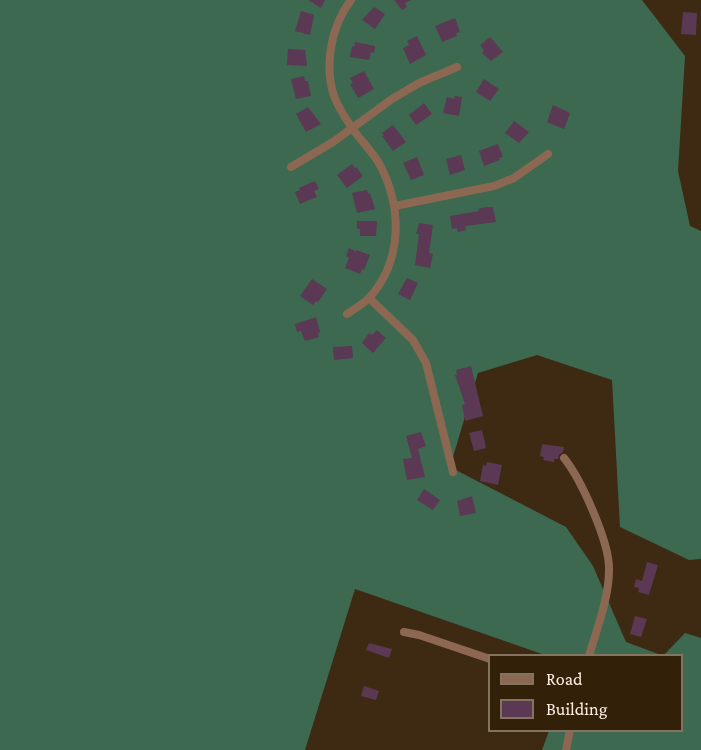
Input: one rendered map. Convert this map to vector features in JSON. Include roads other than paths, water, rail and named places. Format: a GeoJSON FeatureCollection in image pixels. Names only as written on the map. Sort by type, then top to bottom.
{"type":"FeatureCollection","features":[{"type":"Feature","properties":{"kind":"street"},"geometry":{"type":"LineString","coordinates":[[347,314],[369,298],[385,274],[393,253],[397,229],[392,190],[379,163],[352,127],[335,98],[330,73],[331,50],[336,26],[351,0]]}},
{"type":"Feature","properties":{"kind":"street"},"geometry":{"type":"LineString","coordinates":[[291,167],[333,142],[419,82],[457,67]]}},
{"type":"Feature","properties":{"kind":"street"},"geometry":{"type":"LineString","coordinates":[[395,206],[494,186],[514,178],[548,154]]}},
{"type":"Feature","properties":{"kind":"street"},"geometry":{"type":"LineString","coordinates":[[369,298],[414,340],[426,363],[453,472]]}},
{"type":"Feature","properties":{"kind":"street"},"geometry":{"type":"LineString","coordinates":[[564,458],[574,472],[588,501],[609,562],[605,600],[590,654]]}},
{"type":"Feature","properties":{"kind":"street"},"geometry":{"type":"LineString","coordinates":[[404,632],[488,659]]}},
{"type":"Feature","properties":{"kind":"street"},"geometry":{"type":"LineString","coordinates":[[566,750],[570,732]]}}]}
